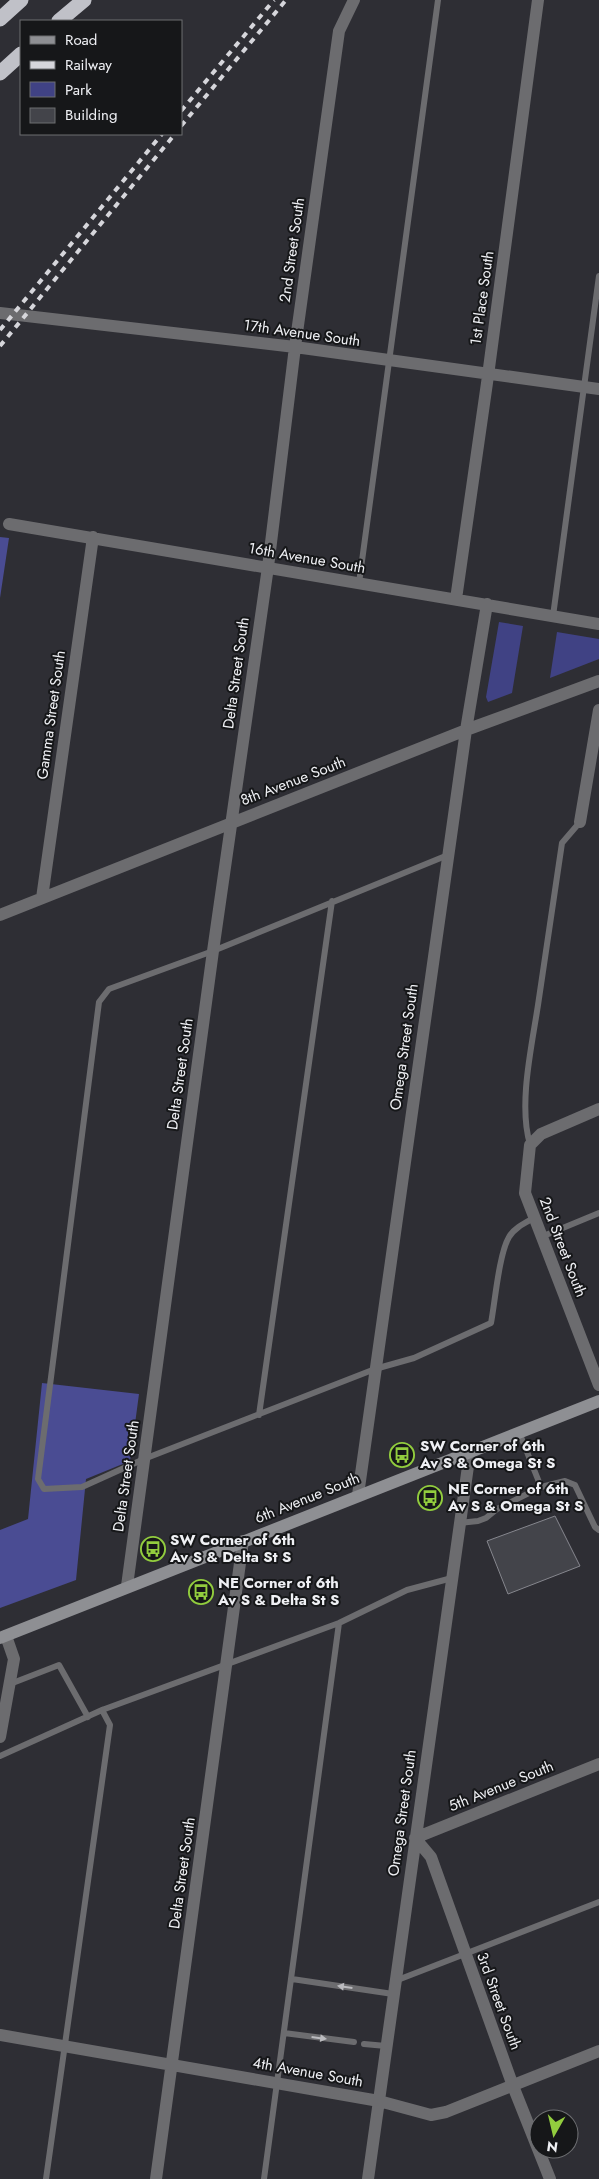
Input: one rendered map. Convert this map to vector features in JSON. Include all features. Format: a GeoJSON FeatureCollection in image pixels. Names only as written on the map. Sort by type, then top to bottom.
{"type":"FeatureCollection","features":[{"type":"Feature","properties":{"kind":"highway"},"geometry":{"type":"LineString","coordinates":[[0,19],[21,0]]}},
{"type":"Feature","properties":{"kind":"highway"},"geometry":{"type":"LineString","coordinates":[[60,20],[84,0]]}},
{"type":"Feature","properties":{"kind":"highway"},"geometry":{"type":"LineString","coordinates":[[0,73],[20,55]]}},
{"type":"Feature","properties":{"kind":"main road","name":"6th Avenue South"},"geometry":{"type":"LineString","coordinates":[[3,1637],[127,1586],[599,1400]]}},
{"type":"Feature","properties":{"kind":"street","name":"2nd Street South"},"geometry":{"type":"LineString","coordinates":[[268,567],[295,347],[339,31],[354,0]]}},
{"type":"Feature","properties":{"kind":"street","name":"1st Place South"},"geometry":{"type":"LineString","coordinates":[[456,599],[538,0]]}},
{"type":"Feature","properties":{"kind":"street","name":"17th Avenue South"},"geometry":{"type":"LineString","coordinates":[[0,312],[295,347],[599,389]]}},
{"type":"Feature","properties":{"kind":"street","name":"16th Avenue South"},"geometry":{"type":"LineString","coordinates":[[10,524],[599,624]]}},
{"type":"Feature","properties":{"kind":"street","name":"Gamma Street South"},"geometry":{"type":"LineString","coordinates":[[42,898],[93,537]]}},
{"type":"Feature","properties":{"kind":"street","name":"Delta Street South"},"geometry":{"type":"LineString","coordinates":[[127,1586],[268,567]]}},
{"type":"Feature","properties":{"kind":"street","name":"Omega Street South"},"geometry":{"type":"LineString","coordinates":[[358,1495],[448,855],[486,604]]}},
{"type":"Feature","properties":{"kind":"street","name":"8th Avenue South"},"geometry":{"type":"LineString","coordinates":[[0,914],[466,730],[599,681]]}},
{"type":"Feature","properties":{"kind":"street"},"geometry":{"type":"LineString","coordinates":[[580,822],[599,710]]}},
{"type":"Feature","properties":{"kind":"street"},"geometry":{"type":"LineString","coordinates":[[530,1145],[541,1134],[599,1109]]}},
{"type":"Feature","properties":{"kind":"street","name":"2nd Street South"},"geometry":{"type":"LineString","coordinates":[[530,1145],[525,1193],[599,1385]]}},
{"type":"Feature","properties":{"kind":"street","name":"Omega Street South"},"geometry":{"type":"LineString","coordinates":[[368,2179],[470,1452]]}},
{"type":"Feature","properties":{"kind":"street","name":"Delta Street South"},"geometry":{"type":"LineString","coordinates":[[156,2179],[243,1541]]}},
{"type":"Feature","properties":{"kind":"street"},"geometry":{"type":"LineString","coordinates":[[0,1737],[14,1659],[3,1637]]}},
{"type":"Feature","properties":{"kind":"street","name":"5th Avenue South"},"geometry":{"type":"LineString","coordinates":[[415,1838],[599,1764]]}},
{"type":"Feature","properties":{"kind":"street","name":"3rd Street South"},"geometry":{"type":"LineString","coordinates":[[415,1838],[430,1857],[513,2086],[550,2179]]}},
{"type":"Feature","properties":{"kind":"street","name":"4th Avenue South"},"geometry":{"type":"LineString","coordinates":[[0,2035],[278,2082],[379,2101],[431,2115],[439,2114],[513,2086],[599,2051]]}},
{"type":"Feature","properties":{"kind":"lane"},"geometry":{"type":"LineString","coordinates":[[359,583],[438,0]]}},
{"type":"Feature","properties":{"kind":"lane"},"geometry":{"type":"LineString","coordinates":[[553,616],[599,276]]}},
{"type":"Feature","properties":{"kind":"lane"},"geometry":{"type":"LineString","coordinates":[[530,1145],[524,1112],[562,843],[580,822]]}},
{"type":"Feature","properties":{"kind":"lane"},"geometry":{"type":"LineString","coordinates":[[448,855],[214,951],[109,989],[98,1002],[38,1479],[44,1488],[82,1486],[144,1459],[376,1369],[414,1358],[491,1323],[504,1248],[509,1236],[518,1227],[534,1218]]}},
{"type":"Feature","properties":{"kind":"lane"},"geometry":{"type":"LineString","coordinates":[[259,1415],[332,901]]}},
{"type":"Feature","properties":{"kind":"lane"},"geometry":{"type":"LineString","coordinates":[[541,1237],[599,1213]]}},
{"type":"Feature","properties":{"kind":"lane"},"geometry":{"type":"LineString","coordinates":[[519,1432],[541,1487]]}},
{"type":"Feature","properties":{"kind":"lane"},"geometry":{"type":"LineString","coordinates":[[459,1523],[486,1518],[498,1509],[541,1487],[565,1481],[575,1485],[595,1527],[599,1530]]}},
{"type":"Feature","properties":{"kind":"lane"},"geometry":{"type":"LineString","coordinates":[[0,1756],[102,1710],[339,1624],[407,1590],[452,1578]]}},
{"type":"Feature","properties":{"kind":"lane"},"geometry":{"type":"LineString","coordinates":[[264,2179],[339,1624]]}},
{"type":"Feature","properties":{"kind":"lane"},"geometry":{"type":"LineString","coordinates":[[9,1684],[59,1665],[88,1717]]}},
{"type":"Feature","properties":{"kind":"lane"},"geometry":{"type":"LineString","coordinates":[[46,2179],[110,1725],[102,1710]]}},
{"type":"Feature","properties":{"kind":"lane"},"geometry":{"type":"LineString","coordinates":[[292,1979],[394,1988],[465,1954],[599,1902]]}},
{"type":"Feature","properties":{"kind":"lane"},"geometry":{"type":"LineString","coordinates":[[284,2033],[354,2042]]}},
{"type":"Feature","properties":{"kind":"lane"},"geometry":{"type":"LineString","coordinates":[[364,2044],[386,2046]]}},
{"type":"Feature","properties":{"kind":"green space"},"geometry":{"type":"Polygon","coordinates":[[[499,622],[523,626],[512,693],[488,702],[486,697],[499,622]]]}},
{"type":"Feature","properties":{"kind":"green space"},"geometry":{"type":"Polygon","coordinates":[[[557,632],[599,639],[599,659],[550,678],[557,632]]]}},
{"type":"Feature","properties":{"kind":"shaded area"},"geometry":{"type":"Polygon","coordinates":[[[0,537],[9,538],[0,598],[0,537]]]}},
{"type":"Feature","properties":{"kind":"shaded area"},"geometry":{"type":"Polygon","coordinates":[[[42,1383],[139,1394],[130,1461],[86,1479],[76,1580],[0,1608],[0,1530],[28,1519],[42,1383]]]}},
{"type":"Feature","properties":{"kind":"building"},"geometry":{"type":"Polygon","coordinates":[[[555,1516],[580,1566],[508,1594],[487,1541],[555,1516]]]}},
{"type":"Feature","properties":{"kind":"railway"},"geometry":{"type":"LineString","coordinates":[[182,110],[274,0]]}},
{"type":"Feature","properties":{"kind":"railway"},"geometry":{"type":"LineString","coordinates":[[182,125],[286,0]]}},
{"type":"Feature","properties":{"kind":"railway"},"geometry":{"type":"LineString","coordinates":[[0,330],[161,135]]}},
{"type":"Feature","properties":{"kind":"railway"},"geometry":{"type":"LineString","coordinates":[[0,346],[174,135]]}},
{"type":"Feature","properties":{"kind":"place","name":"SW Corner of 6th Av S & Omega St S"},"geometry":{"type":"Point","coordinates":[402,1455]}},
{"type":"Feature","properties":{"kind":"place","name":"NE Corner of 6th Av S & Omega St S"},"geometry":{"type":"Point","coordinates":[430,1498]}},
{"type":"Feature","properties":{"kind":"place","name":"SW Corner of 6th Av S & Delta St S"},"geometry":{"type":"Point","coordinates":[153,1549]}},
{"type":"Feature","properties":{"kind":"place","name":"NE Corner of 6th Av S & Delta St S"},"geometry":{"type":"Point","coordinates":[201,1592]}}]}
